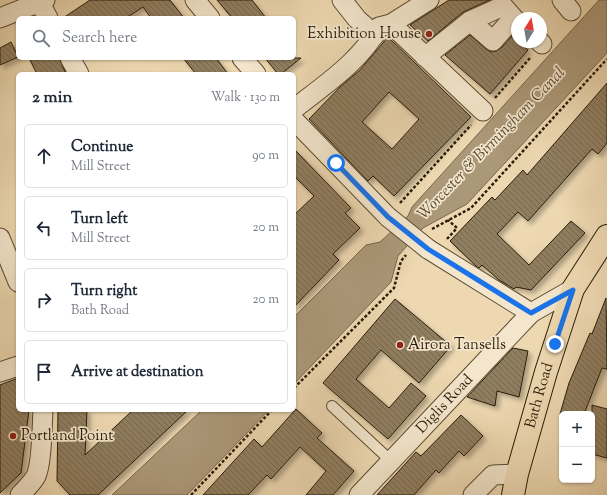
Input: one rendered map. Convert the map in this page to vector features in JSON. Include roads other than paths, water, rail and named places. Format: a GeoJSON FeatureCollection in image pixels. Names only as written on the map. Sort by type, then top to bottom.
{"type":"FeatureCollection","features":[{"type":"Feature","properties":{"kind":"main road","name":"Bath Road"},"geometry":{"type":"LineString","coordinates":[[513,495],[517,474],[546,372],[573,290],[607,236]]}},
{"type":"Feature","properties":{"kind":"street"},"geometry":{"type":"LineString","coordinates":[[195,0],[208,16]]}},
{"type":"Feature","properties":{"kind":"street"},"geometry":{"type":"LineString","coordinates":[[342,0],[356,19],[375,35]]}},
{"type":"Feature","properties":{"kind":"street"},"geometry":{"type":"LineString","coordinates":[[296,107],[357,58],[375,35],[379,27],[391,24],[429,0]]}},
{"type":"Feature","properties":{"kind":"street"},"geometry":{"type":"LineString","coordinates":[[425,57],[470,21],[503,6],[511,15]]}},
{"type":"Feature","properties":{"kind":"street"},"geometry":{"type":"LineString","coordinates":[[0,18],[44,7]]}},
{"type":"Feature","properties":{"kind":"street"},"geometry":{"type":"LineString","coordinates":[[470,21],[493,41],[511,24]]}},
{"type":"Feature","properties":{"kind":"street"},"geometry":{"type":"LineString","coordinates":[[391,24],[484,111]]}},
{"type":"Feature","properties":{"kind":"street"},"geometry":{"type":"LineString","coordinates":[[71,60],[78,72]]}},
{"type":"Feature","properties":{"kind":"street"},"geometry":{"type":"LineString","coordinates":[[244,60],[254,72]]}},
{"type":"Feature","properties":{"kind":"street"},"geometry":{"type":"LineString","coordinates":[[296,122],[419,249],[531,313]]}},
{"type":"Feature","properties":{"kind":"street"},"geometry":{"type":"LineString","coordinates":[[0,238],[16,277]]}},
{"type":"Feature","properties":{"kind":"street","name":"Diglis Road"},"geometry":{"type":"LineString","coordinates":[[359,495],[531,313],[573,290]]}},
{"type":"Feature","properties":{"kind":"street"},"geometry":{"type":"LineString","coordinates":[[0,372],[16,367]]}},
{"type":"Feature","properties":{"kind":"street"},"geometry":{"type":"LineString","coordinates":[[20,495],[28,488],[36,475],[40,463],[43,412]]}},
{"type":"Feature","properties":{"kind":"street"},"geometry":{"type":"LineString","coordinates":[[473,495],[493,475],[517,474]]}},
{"type":"Feature","properties":{"kind":"lane"},"geometry":{"type":"LineString","coordinates":[[332,406],[391,461]]}},
{"type":"Feature","properties":{"kind":"water","name":"Worcester & Birmingham Canal"},"geometry":{"type":"Polygon","coordinates":[[[599,0],[607,0],[607,53],[467,204],[423,228],[398,256],[391,282],[296,382],[296,315],[366,245],[380,242],[408,216],[412,207],[599,0]]]}},
{"type":"Feature","properties":{"kind":"water"},"geometry":{"type":"Polygon","coordinates":[[[200,412],[267,412],[187,495],[112,495],[200,412]]]}},
{"type":"Feature","properties":{"kind":"place","name":"Exhibition House"},"geometry":{"type":"Point","coordinates":[429,34]}},
{"type":"Feature","properties":{"kind":"place","name":"Airora Tansells"},"geometry":{"type":"Point","coordinates":[400,345]}},
{"type":"Feature","properties":{"kind":"place","name":"Portland Point"},"geometry":{"type":"Point","coordinates":[13,436]}}]}
